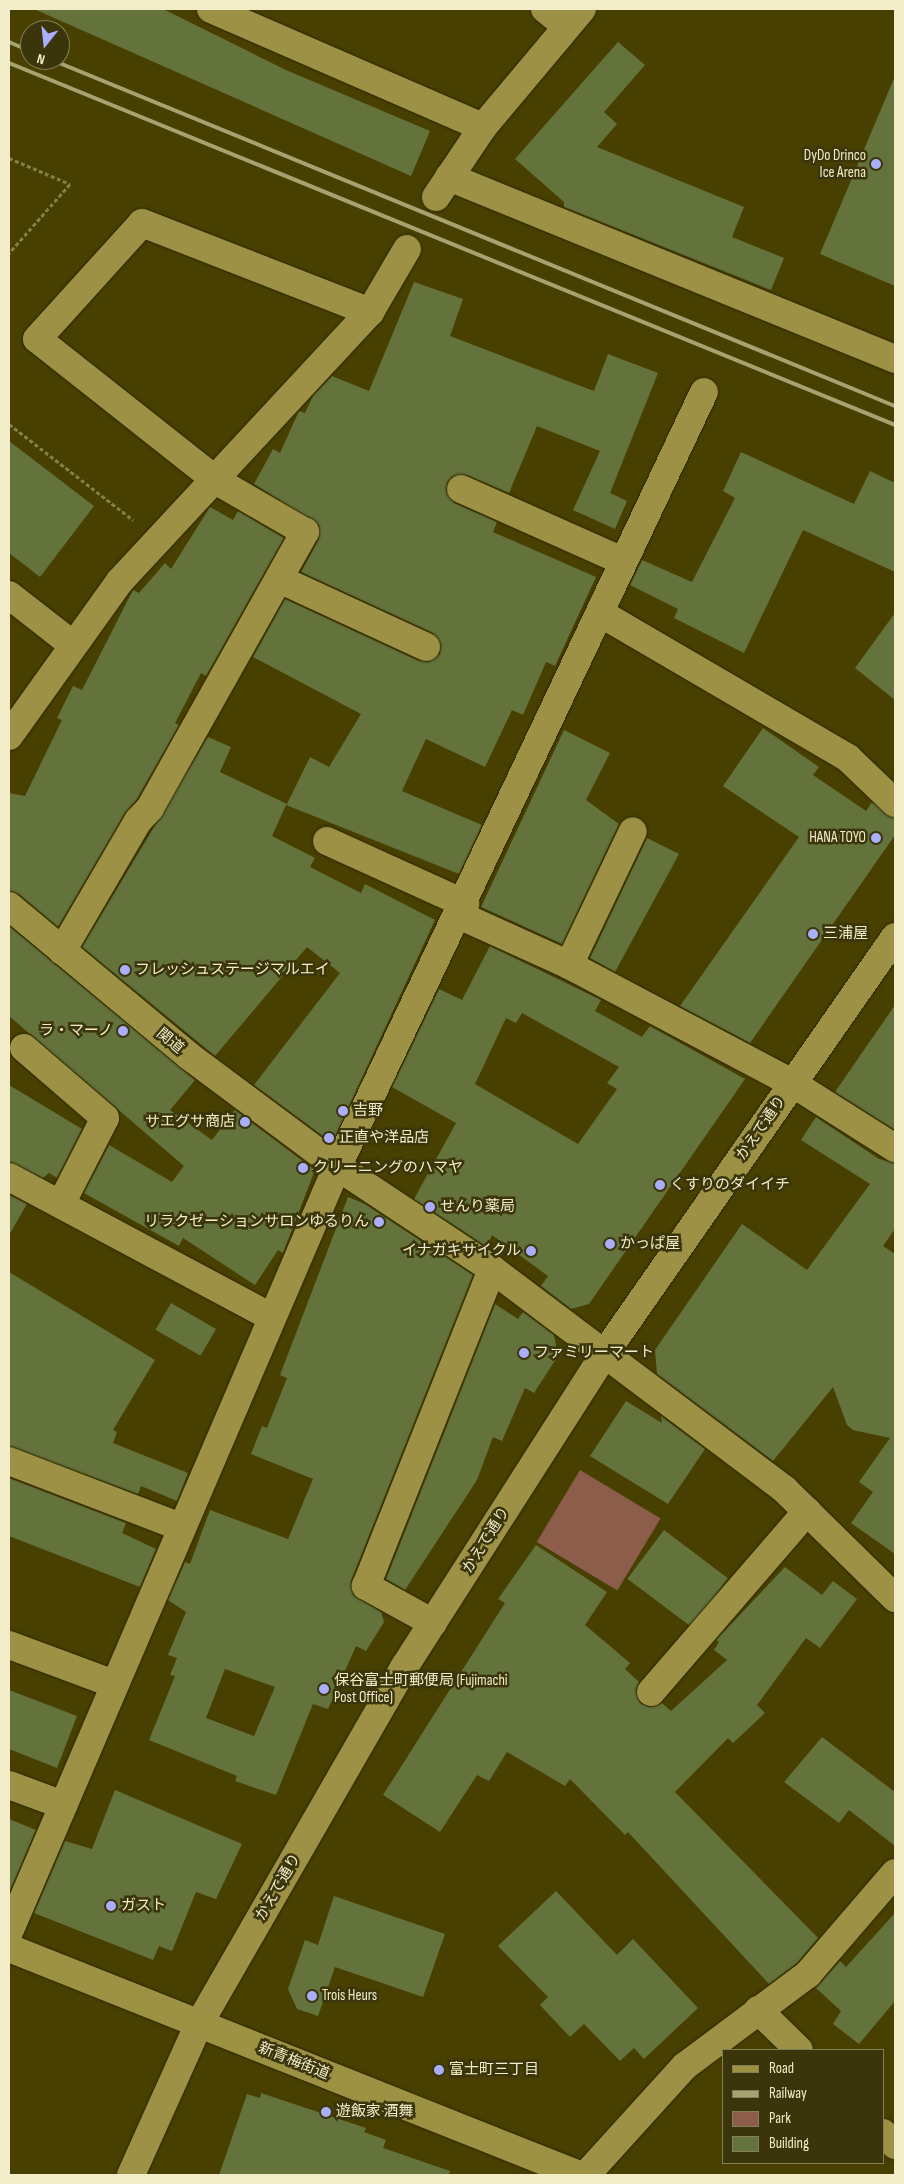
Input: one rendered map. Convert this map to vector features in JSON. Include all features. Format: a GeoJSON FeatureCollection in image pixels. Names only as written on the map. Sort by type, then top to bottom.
{"type":"FeatureCollection","features":[{"type":"Feature","properties":{"kind":"main road","name":"新青梅街道"},"geometry":{"type":"LineString","coordinates":[[9,1948],[579,2175]]}},
{"type":"Feature","properties":{"kind":"street"},"geometry":{"type":"LineString","coordinates":[[211,9],[483,127]]}},
{"type":"Feature","properties":{"kind":"street"},"geometry":{"type":"LineString","coordinates":[[564,14],[483,127],[443,187],[895,359]]}},
{"type":"Feature","properties":{"kind":"street"},"geometry":{"type":"LineString","coordinates":[[62,951],[138,821],[150,808],[304,532],[216,481],[37,339],[142,223],[370,312]]}},
{"type":"Feature","properties":{"kind":"street"},"geometry":{"type":"LineString","coordinates":[[9,736],[120,581],[216,481],[370,312],[407,249]]}},
{"type":"Feature","properties":{"kind":"street"},"geometry":{"type":"LineString","coordinates":[[9,1932],[180,1527],[338,1167],[462,910],[623,561],[704,392]]}},
{"type":"Feature","properties":{"kind":"street"},"geometry":{"type":"LineString","coordinates":[[461,488],[623,561]]}},
{"type":"Feature","properties":{"kind":"street"},"geometry":{"type":"LineString","coordinates":[[279,579],[426,647]]}},
{"type":"Feature","properties":{"kind":"street"},"geometry":{"type":"LineString","coordinates":[[9,595],[73,645]]}},
{"type":"Feature","properties":{"kind":"street"},"geometry":{"type":"LineString","coordinates":[[600,614],[848,758],[895,803]]}},
{"type":"Feature","properties":{"kind":"street"},"geometry":{"type":"LineString","coordinates":[[569,965],[633,831]]}},
{"type":"Feature","properties":{"kind":"street"},"geometry":{"type":"LineString","coordinates":[[326,841],[569,965],[792,1083],[895,1148]]}},
{"type":"Feature","properties":{"kind":"street","name":"関道"},"geometry":{"type":"LineString","coordinates":[[9,906],[189,1056],[338,1167],[492,1269],[605,1352],[807,1511],[895,1598]]}},
{"type":"Feature","properties":{"kind":"street","name":"かえで通り"},"geometry":{"type":"LineString","coordinates":[[131,2175],[199,2024],[433,1623],[605,1352],[895,937]]}},
{"type":"Feature","properties":{"kind":"street"},"geometry":{"type":"LineString","coordinates":[[24,1048],[105,1118],[61,1204]]}},
{"type":"Feature","properties":{"kind":"street"},"geometry":{"type":"LineString","coordinates":[[9,1176],[271,1317]]}},
{"type":"Feature","properties":{"kind":"street"},"geometry":{"type":"LineString","coordinates":[[433,1623],[366,1586],[492,1269]]}},
{"type":"Feature","properties":{"kind":"street"},"geometry":{"type":"LineString","coordinates":[[9,1461],[180,1527]]}},
{"type":"Feature","properties":{"kind":"street"},"geometry":{"type":"LineString","coordinates":[[651,1692],[807,1511]]}},
{"type":"Feature","properties":{"kind":"street"},"geometry":{"type":"LineString","coordinates":[[9,1645],[114,1684]]}},
{"type":"Feature","properties":{"kind":"street"},"geometry":{"type":"LineString","coordinates":[[9,1785],[63,1805]]}},
{"type":"Feature","properties":{"kind":"street"},"geometry":{"type":"LineString","coordinates":[[586,2175],[685,2066],[808,1974],[895,1873]]}},
{"type":"Feature","properties":{"kind":"street"},"geometry":{"type":"LineString","coordinates":[[758,2010],[798,2049]]}},
{"type":"Feature","properties":{"kind":"street"},"geometry":{"type":"LineString","coordinates":[[884,2134],[895,2145]]}},
{"type":"Feature","properties":{"kind":"path"},"geometry":{"type":"LineString","coordinates":[[9,158],[70,184],[9,252]]}},
{"type":"Feature","properties":{"kind":"path"},"geometry":{"type":"LineString","coordinates":[[9,424],[159,541]]}},
{"type":"Feature","properties":{"kind":"green space"},"geometry":{"type":"Polygon","coordinates":[[[580,1470],[661,1518],[617,1590],[537,1542],[580,1470]]]}},
{"type":"Feature","properties":{"kind":"building"},"geometry":{"type":"Polygon","coordinates":[[[34,9],[163,9],[286,70],[430,131],[411,176],[70,25],[70,20],[59,20],[34,9]]]}},
{"type":"Feature","properties":{"kind":"building"},"geometry":{"type":"Polygon","coordinates":[[[618,42],[645,65],[604,112],[617,124],[597,147],[744,207],[732,237],[784,258],[771,290],[564,207],[564,202],[515,159],[618,42]]]}},
{"type":"Feature","properties":{"kind":"building","name":"DyDo Drinco Ice Arena"},"geometry":{"type":"Polygon","coordinates":[[[895,76],[895,286],[820,254],[895,76]]]}},
{"type":"Feature","properties":{"kind":"building"},"geometry":{"type":"Polygon","coordinates":[[[414,282],[463,299],[450,336],[594,391],[608,354],[658,373],[610,493],[627,501],[615,529],[573,510],[600,451],[537,426],[509,493],[467,475],[452,476],[447,483],[446,491],[454,503],[497,522],[493,532],[596,577],[555,666],[546,662],[523,715],[512,710],[485,767],[426,739],[402,791],[482,825],[459,874],[286,805],[272,836],[315,858],[310,867],[361,893],[365,884],[435,920],[332,1143],[254,1085],[340,973],[307,947],[215,1056],[82,947],[208,737],[231,747],[220,772],[287,804],[310,757],[329,767],[361,714],[253,657],[285,599],[419,661],[428,662],[440,654],[441,645],[433,633],[301,572],[319,539],[319,525],[254,484],[273,449],[280,453],[299,411],[305,413],[313,396],[332,376],[369,391],[414,282]]]}},
{"type":"Feature","properties":{"kind":"building"},"geometry":{"type":"Polygon","coordinates":[[[9,441],[94,506],[40,577],[9,553],[9,441]]]}},
{"type":"Feature","properties":{"kind":"building"},"geometry":{"type":"Polygon","coordinates":[[[741,452],[854,504],[870,471],[895,483],[895,572],[803,530],[744,653],[674,618],[678,609],[630,585],[642,560],[692,582],[735,498],[723,491],[741,452]]]}},
{"type":"Feature","properties":{"kind":"building"},"geometry":{"type":"Polygon","coordinates":[[[210,507],[233,520],[238,511],[284,538],[206,676],[201,673],[175,723],[179,725],[137,799],[125,813],[58,927],[19,894],[9,891],[9,793],[25,796],[62,720],[57,718],[73,686],[82,690],[133,590],[139,593],[165,563],[171,569],[210,507]]]}},
{"type":"Feature","properties":{"kind":"building"},"geometry":{"type":"Polygon","coordinates":[[[895,613],[895,700],[855,668],[895,613]]]}},
{"type":"Feature","properties":{"kind":"building"},"geometry":{"type":"Polygon","coordinates":[[[763,728],[819,767],[813,775],[866,811],[872,802],[895,818],[895,835],[750,1043],[680,1006],[799,837],[723,786],[763,728]]]}},
{"type":"Feature","properties":{"kind":"building"},"geometry":{"type":"Polygon","coordinates":[[[564,730],[610,753],[586,800],[619,824],[562,944],[481,907],[564,730]]]}},
{"type":"Feature","properties":{"kind":"building"},"geometry":{"type":"Polygon","coordinates":[[[647,838],[679,854],[615,972],[590,958],[647,838]]]}},
{"type":"Feature","properties":{"kind":"building"},"geometry":{"type":"Polygon","coordinates":[[[9,926],[195,1080],[170,1110],[212,1140],[235,1110],[315,1170],[283,1253],[278,1250],[255,1285],[183,1238],[179,1246],[84,1193],[109,1145],[172,1182],[184,1166],[9,1016],[9,926]]]}},
{"type":"Feature","properties":{"kind":"building"},"geometry":{"type":"Polygon","coordinates":[[[490,946],[601,1000],[595,1011],[642,1037],[650,1026],[745,1079],[589,1304],[571,1309],[541,1286],[548,1276],[492,1235],[487,1247],[414,1199],[456,1123],[392,1087],[439,989],[462,1000],[490,946]],[[522,1013],[516,1023],[506,1018],[475,1084],[578,1144],[617,1089],[607,1083],[619,1067],[522,1013]]]}},
{"type":"Feature","properties":{"kind":"building"},"geometry":{"type":"Polygon","coordinates":[[[895,1005],[895,1130],[835,1092],[895,1005]]]}},
{"type":"Feature","properties":{"kind":"building"},"geometry":{"type":"Polygon","coordinates":[[[9,1085],[82,1129],[57,1178],[49,1173],[43,1178],[9,1161],[9,1085]]]}},
{"type":"Feature","properties":{"kind":"building"},"geometry":{"type":"Polygon","coordinates":[[[816,1117],[879,1159],[895,1163],[895,1229],[883,1246],[895,1254],[895,1554],[851,1523],[873,1492],[859,1482],[890,1438],[853,1430],[847,1425],[833,1387],[773,1461],[657,1374],[655,1350],[742,1224],[807,1270],[870,1184],[801,1140],[816,1117]]]}},
{"type":"Feature","properties":{"kind":"building"},"geometry":{"type":"Polygon","coordinates":[[[9,1195],[27,1204],[9,1235],[9,1195]]]}},
{"type":"Feature","properties":{"kind":"building"},"geometry":{"type":"Polygon","coordinates":[[[348,1197],[365,1204],[473,1275],[351,1581],[353,1595],[381,1612],[384,1622],[366,1651],[356,1646],[328,1709],[313,1704],[276,1795],[235,1781],[237,1776],[149,1740],[175,1676],[170,1675],[177,1658],[168,1655],[186,1612],[168,1600],[185,1562],[190,1564],[210,1510],[288,1539],[313,1479],[251,1454],[262,1426],[267,1428],[287,1378],[280,1375],[348,1197]],[[225,1669],[206,1718],[254,1736],[275,1687],[225,1669]]]}},
{"type":"Feature","properties":{"kind":"building"},"geometry":{"type":"Polygon","coordinates":[[[9,1272],[155,1360],[113,1430],[117,1432],[113,1443],[188,1473],[177,1501],[141,1486],[138,1494],[9,1446],[9,1272]]]}},
{"type":"Feature","properties":{"kind":"building"},"geometry":{"type":"Polygon","coordinates":[[[171,1303],[216,1329],[201,1356],[156,1330],[171,1303]]]}},
{"type":"Feature","properties":{"kind":"building"},"geometry":{"type":"Polygon","coordinates":[[[495,1304],[518,1319],[523,1312],[554,1335],[558,1356],[534,1393],[525,1388],[502,1441],[493,1437],[477,1480],[405,1590],[386,1579],[495,1304]]]}},
{"type":"Feature","properties":{"kind":"building"},"geometry":{"type":"Polygon","coordinates":[[[626,1401],[662,1423],[661,1416],[705,1449],[668,1504],[590,1456],[626,1401]]]}},
{"type":"Feature","properties":{"kind":"building"},"geometry":{"type":"Polygon","coordinates":[[[9,1478],[126,1523],[122,1533],[156,1549],[140,1587],[9,1536],[9,1478]]]}},
{"type":"Feature","properties":{"kind":"building"},"geometry":{"type":"Polygon","coordinates":[[[664,1530],[728,1578],[691,1627],[627,1579],[664,1530]]]}},
{"type":"Feature","properties":{"kind":"building"},"geometry":{"type":"Polygon","coordinates":[[[536,1545],[607,1592],[585,1625],[630,1663],[625,1669],[639,1682],[636,1690],[640,1703],[649,1707],[662,1703],[671,1711],[727,1660],[714,1650],[719,1642],[716,1640],[785,1567],[822,1595],[833,1581],[857,1599],[820,1648],[806,1638],[757,1705],[765,1713],[733,1743],[728,1738],[675,1792],[818,1938],[797,1963],[769,1984],[628,1832],[625,1835],[570,1779],[565,1786],[507,1752],[489,1781],[477,1775],[440,1832],[383,1795],[505,1603],[498,1599],[536,1545]]]}},
{"type":"Feature","properties":{"kind":"building"},"geometry":{"type":"Polygon","coordinates":[[[9,1690],[77,1716],[57,1768],[9,1749],[9,1690]]]}},
{"type":"Feature","properties":{"kind":"building"},"geometry":{"type":"Polygon","coordinates":[[[822,1737],[895,1792],[895,1846],[849,1810],[839,1823],[784,1782],[822,1737]]]}},
{"type":"Feature","properties":{"kind":"building"},"geometry":{"type":"Polygon","coordinates":[[[115,1790],[242,1844],[216,1899],[196,1892],[172,1951],[159,1946],[153,1960],[34,1913],[65,1841],[92,1849],[115,1790]]]}},
{"type":"Feature","properties":{"kind":"building"},"geometry":{"type":"Polygon","coordinates":[[[9,1819],[36,1830],[9,1893],[9,1819]]]}},
{"type":"Feature","properties":{"kind":"building"},"geometry":{"type":"Polygon","coordinates":[[[556,1891],[617,1955],[633,1939],[698,2008],[644,2059],[634,2048],[620,2061],[584,2024],[570,2037],[540,2005],[548,1997],[498,1946],[556,1891]]]}},
{"type":"Feature","properties":{"kind":"building"},"geometry":{"type":"Polygon","coordinates":[[[334,1896],[445,1934],[423,1997],[335,1967],[318,2016],[297,2009],[288,1989],[305,1940],[318,1945],[334,1896]]]}},
{"type":"Feature","properties":{"kind":"building"},"geometry":{"type":"Polygon","coordinates":[[[895,1913],[895,2001],[859,2044],[833,2024],[841,2011],[816,1988],[840,1961],[846,1967],[895,1913]]]}},
{"type":"Feature","properties":{"kind":"building"},"geometry":{"type":"Polygon","coordinates":[[[261,2093],[366,2128],[364,2132],[386,2140],[383,2148],[450,2171],[449,2175],[219,2175],[247,2094],[260,2098],[261,2093]]]}},
{"type":"Feature","properties":{"kind":"railway"},"geometry":{"type":"LineString","coordinates":[[9,42],[20,47]]}},
{"type":"Feature","properties":{"kind":"railway"},"geometry":{"type":"LineString","coordinates":[[9,63],[895,425]]}},
{"type":"Feature","properties":{"kind":"railway"},"geometry":{"type":"LineString","coordinates":[[70,67],[895,406]]}},
{"type":"Feature","properties":{"kind":"place","name":"DyDo Drinco Ice Arena"},"geometry":{"type":"Point","coordinates":[876,164]}},
{"type":"Feature","properties":{"kind":"place","name":"HANA TOYO"},"geometry":{"type":"Point","coordinates":[876,838]}},
{"type":"Feature","properties":{"kind":"place","name":"三浦屋"},"geometry":{"type":"Point","coordinates":[813,934]}},
{"type":"Feature","properties":{"kind":"place","name":"フレッシュステージマルエイ"},"geometry":{"type":"Point","coordinates":[125,970]}},
{"type":"Feature","properties":{"kind":"place","name":"ラ・マーノ"},"geometry":{"type":"Point","coordinates":[123,1031]}},
{"type":"Feature","properties":{"kind":"place","name":"吉野"},"geometry":{"type":"Point","coordinates":[343,1111]}},
{"type":"Feature","properties":{"kind":"place","name":"サエグサ商店"},"geometry":{"type":"Point","coordinates":[245,1122]}},
{"type":"Feature","properties":{"kind":"place","name":"正直や洋品店"},"geometry":{"type":"Point","coordinates":[329,1138]}},
{"type":"Feature","properties":{"kind":"place","name":"クリーニングのハマヤ"},"geometry":{"type":"Point","coordinates":[303,1168]}},
{"type":"Feature","properties":{"kind":"place","name":"くすりのダイイチ"},"geometry":{"type":"Point","coordinates":[660,1185]}},
{"type":"Feature","properties":{"kind":"place","name":"せんり薬局"},"geometry":{"type":"Point","coordinates":[430,1207]}},
{"type":"Feature","properties":{"kind":"place","name":"リラクゼーションサロンゆるりん"},"geometry":{"type":"Point","coordinates":[379,1222]}},
{"type":"Feature","properties":{"kind":"place","name":"かっぱ屋"},"geometry":{"type":"Point","coordinates":[610,1244]}},
{"type":"Feature","properties":{"kind":"place","name":"イナガキサイクル"},"geometry":{"type":"Point","coordinates":[531,1251]}},
{"type":"Feature","properties":{"kind":"place","name":"ファミリーマート"},"geometry":{"type":"Point","coordinates":[524,1353]}},
{"type":"Feature","properties":{"kind":"place","name":"保谷富士町郵便局 (Fujimachi Post Office)"},"geometry":{"type":"Point","coordinates":[324,1689]}},
{"type":"Feature","properties":{"kind":"place","name":"ガスト"},"geometry":{"type":"Point","coordinates":[111,1906]}},
{"type":"Feature","properties":{"kind":"place","name":"Trois Heurs"},"geometry":{"type":"Point","coordinates":[312,1996]}},
{"type":"Feature","properties":{"kind":"place","name":"富士町三丁目"},"geometry":{"type":"Point","coordinates":[439,2070]}},
{"type":"Feature","properties":{"kind":"place","name":"遊飯家 酒舞"},"geometry":{"type":"Point","coordinates":[326,2112]}}]}
